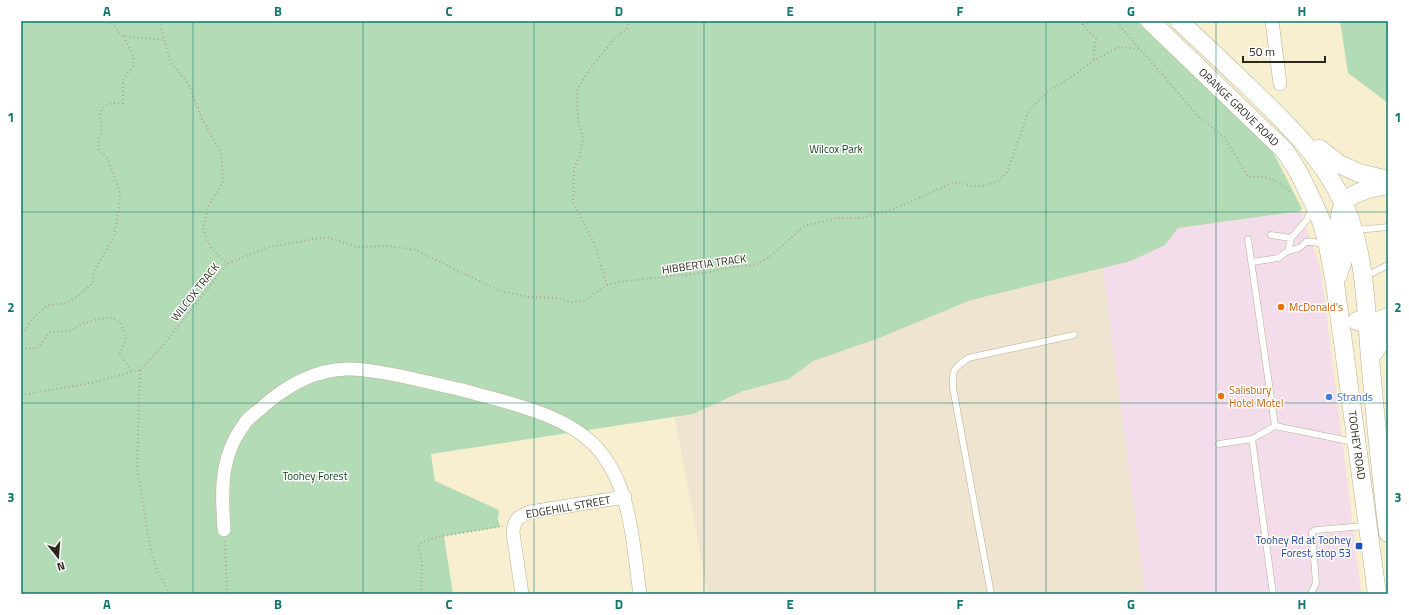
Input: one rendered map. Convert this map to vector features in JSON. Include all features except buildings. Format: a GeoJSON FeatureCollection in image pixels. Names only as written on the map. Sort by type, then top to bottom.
{"type":"FeatureCollection","features":[{"type":"Feature","properties":{"kind":"main road","name":"ORANGE GROVE ROAD"},"geometry":{"type":"LineString","coordinates":[[1150,21],[1284,151],[1298,173],[1314,204]]}},
{"type":"Feature","properties":{"kind":"main road","name":"ORANGE GROVE ROAD"},"geometry":{"type":"LineString","coordinates":[[1180,21],[1281,118],[1310,150],[1330,179],[1344,204]]}},
{"type":"Feature","properties":{"kind":"main road"},"geometry":{"type":"LineString","coordinates":[[1310,150],[1320,149],[1339,164],[1387,185]]}},
{"type":"Feature","properties":{"kind":"main road"},"geometry":{"type":"LineString","coordinates":[[1335,283],[1343,259],[1339,217],[1340,210],[1355,194],[1363,190],[1387,185]]}},
{"type":"Feature","properties":{"kind":"main road","name":"TOOHEY ROAD"},"geometry":{"type":"LineString","coordinates":[[1314,204],[1322,223],[1335,283],[1377,594]]}},
{"type":"Feature","properties":{"kind":"main road","name":"TOOHEY ROAD"},"geometry":{"type":"LineString","coordinates":[[1344,204],[1354,230],[1360,257],[1380,463],[1387,507],[1388,533]]}},
{"type":"Feature","properties":{"kind":"main road"},"geometry":{"type":"LineString","coordinates":[[1338,306],[1352,319],[1358,322],[1375,322],[1388,317]]}},
{"type":"Feature","properties":{"kind":"main road"},"geometry":{"type":"LineString","coordinates":[[1370,358],[1388,331]]}},
{"type":"Feature","properties":{"kind":"street"},"geometry":{"type":"LineString","coordinates":[[1272,21],[1280,84]]}},
{"type":"Feature","properties":{"kind":"street"},"geometry":{"type":"LineString","coordinates":[[224,530],[223,490],[225,468],[233,442],[245,422],[276,395],[299,380],[323,372],[345,369],[361,369],[448,386],[544,414],[564,424],[590,442],[602,453],[619,481],[625,497],[640,594]]}},
{"type":"Feature","properties":{"kind":"street","name":"EDGEHILL STREET"},"geometry":{"type":"LineString","coordinates":[[522,594],[513,533],[513,524],[520,516],[530,512],[625,497]]}},
{"type":"Feature","properties":{"kind":"lane"},"geometry":{"type":"LineString","coordinates":[[1288,251],[1291,238],[1308,220],[1314,204]]}},
{"type":"Feature","properties":{"kind":"lane"},"geometry":{"type":"LineString","coordinates":[[1354,230],[1388,227]]}},
{"type":"Feature","properties":{"kind":"lane"},"geometry":{"type":"LineString","coordinates":[[1271,235],[1291,238]]}},
{"type":"Feature","properties":{"kind":"lane"},"geometry":{"type":"LineString","coordinates":[[1248,239],[1275,426]]}},
{"type":"Feature","properties":{"kind":"lane"},"geometry":{"type":"LineString","coordinates":[[1252,262],[1278,258],[1288,251],[1299,248],[1306,242],[1314,242],[1328,246]]}},
{"type":"Feature","properties":{"kind":"lane"},"geometry":{"type":"LineString","coordinates":[[1362,278],[1388,265]]}},
{"type":"Feature","properties":{"kind":"lane"},"geometry":{"type":"LineString","coordinates":[[991,594],[953,388],[952,374],[960,364],[968,358],[1074,335]]}},
{"type":"Feature","properties":{"kind":"lane"},"geometry":{"type":"LineString","coordinates":[[1219,444],[1252,439],[1275,426],[1357,443]]}},
{"type":"Feature","properties":{"kind":"lane"},"geometry":{"type":"LineString","coordinates":[[1252,439],[1273,594]]}},
{"type":"Feature","properties":{"kind":"lane"},"geometry":{"type":"LineString","coordinates":[[1311,594],[1316,583],[1312,532],[1316,530],[1368,526]]}},
{"type":"Feature","properties":{"kind":"path"},"geometry":{"type":"LineString","coordinates":[[21,333],[28,327],[29,323],[34,317],[49,305],[66,303],[74,299],[93,283],[93,273],[114,236],[120,202],[120,190],[108,159],[99,150],[98,140],[102,129],[100,118],[102,109],[105,106],[113,103],[123,103],[123,80],[133,66],[134,60],[132,52],[123,36],[111,22],[108,21]]}},
{"type":"Feature","properties":{"kind":"path","name":"WILCOX TRACK"},"geometry":{"type":"LineString","coordinates":[[140,370],[164,344],[227,264],[211,248],[203,229],[209,205],[223,182],[221,153],[201,117],[189,84],[171,63],[159,21]]}},
{"type":"Feature","properties":{"kind":"path"},"geometry":{"type":"LineString","coordinates":[[607,286],[594,243],[573,202],[574,168],[579,158],[583,138],[578,121],[577,90],[589,70],[615,38],[627,29],[628,21]]}},
{"type":"Feature","properties":{"kind":"path"},"geometry":{"type":"LineString","coordinates":[[1079,21],[1096,39],[1093,61]]}},
{"type":"Feature","properties":{"kind":"path"},"geometry":{"type":"LineString","coordinates":[[1083,25],[1093,21]]}},
{"type":"Feature","properties":{"kind":"path"},"geometry":{"type":"LineString","coordinates":[[1113,21],[1117,23],[1200,117],[1224,137],[1248,177],[1263,176],[1279,182],[1294,195]]}},
{"type":"Feature","properties":{"kind":"path"},"geometry":{"type":"LineString","coordinates":[[123,36],[164,40]]}},
{"type":"Feature","properties":{"kind":"path","name":"HIBBERTIA TRACK"},"geometry":{"type":"LineString","coordinates":[[227,264],[269,247],[326,237],[359,247],[387,246],[416,250],[500,291],[529,296],[555,298],[572,302],[585,300],[607,286],[624,281],[705,273],[732,267],[755,265],[770,257],[804,226],[838,218],[862,218],[894,209],[950,184],[959,182],[970,186],[981,186],[997,182],[1007,172],[1029,110],[1049,91],[1093,61],[1119,47],[1140,49]]}},
{"type":"Feature","properties":{"kind":"path"},"geometry":{"type":"LineString","coordinates":[[21,348],[35,349],[39,347],[50,332],[70,331],[81,324],[110,317],[121,323],[126,337],[120,354],[133,372]]}},
{"type":"Feature","properties":{"kind":"path"},"geometry":{"type":"LineString","coordinates":[[21,395],[91,383],[140,370],[137,469],[150,546],[157,570],[170,594]]}},
{"type":"Feature","properties":{"kind":"path"},"geometry":{"type":"LineString","coordinates":[[421,594],[422,560],[418,548],[422,542],[438,537],[513,524]]}},
{"type":"Feature","properties":{"kind":"path"},"geometry":{"type":"LineString","coordinates":[[224,530],[228,594]]}},
{"type":"Feature","properties":{"kind":"shaded area"},"geometry":{"type":"Polygon","coordinates":[[[1301,211],[1321,271],[1361,592],[1350,594],[1145,594],[1099,239],[1301,211]]]}},
{"type":"Feature","properties":{"kind":"shaded area"},"geometry":{"type":"Polygon","coordinates":[[[1099,239],[1145,594],[708,594],[675,418],[656,304],[1099,239]]]}},
{"type":"Feature","properties":{"kind":"green space"},"geometry":{"type":"Polygon","coordinates":[[[21,21],[1137,21],[1272,150],[1302,209],[1301,211],[1178,228],[1165,245],[1131,261],[971,300],[879,338],[813,361],[789,379],[743,391],[693,414],[431,454],[435,481],[499,510],[498,519],[500,527],[444,536],[453,594],[21,594],[21,21]]]}},
{"type":"Feature","properties":{"kind":"green space"},"geometry":{"type":"Polygon","coordinates":[[[1340,21],[1388,21],[1388,103],[1348,73],[1340,21]]]}},
{"type":"Feature","properties":{"kind":"place","name":"McDonald's"},"geometry":{"type":"Point","coordinates":[1281,307]}},
{"type":"Feature","properties":{"kind":"place","name":"Salisbury Hotel Motel"},"geometry":{"type":"Point","coordinates":[1221,396]}},
{"type":"Feature","properties":{"kind":"place","name":"Strands"},"geometry":{"type":"Point","coordinates":[1329,397]}},
{"type":"Feature","properties":{"kind":"place","name":"Toohey Rd at Toohey Forest, stop 53"},"geometry":{"type":"Point","coordinates":[1359,546]}},
{"type":"Feature","properties":{"kind":"park label","name":"Wilcox Park"},"geometry":{"type":"Point","coordinates":[836,149]}},
{"type":"Feature","properties":{"kind":"park label","name":"Toohey Forest"},"geometry":{"type":"Point","coordinates":[315,476]}}]}
